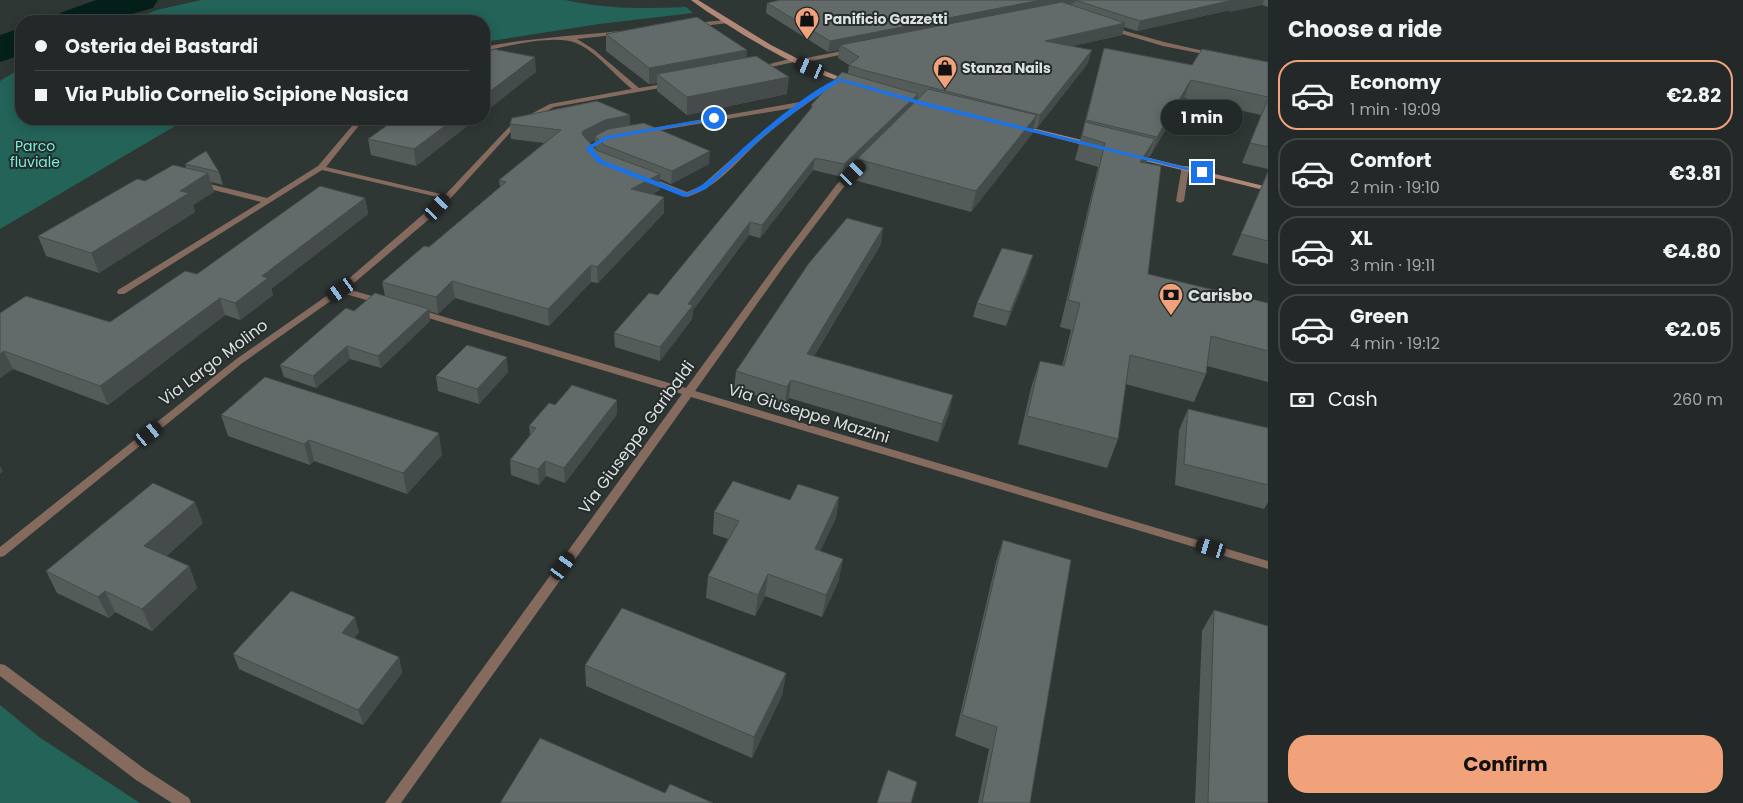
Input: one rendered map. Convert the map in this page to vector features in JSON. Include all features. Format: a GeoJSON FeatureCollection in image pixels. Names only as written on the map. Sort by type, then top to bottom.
{"type":"FeatureCollection","features":[{"type":"Feature","properties":{"kind":"street"},"geometry":{"type":"LineString","coordinates":[[694,0],[768,48],[795,61],[859,86]]}},
{"type":"Feature","properties":{"kind":"street"},"geometry":{"type":"LineString","coordinates":[[690,26],[724,21]]}},
{"type":"Feature","properties":{"kind":"street"},"geometry":{"type":"LineString","coordinates":[[1102,26],[1163,44],[1220,56]]}},
{"type":"Feature","properties":{"kind":"street"},"geometry":{"type":"LineString","coordinates":[[490,48],[526,42],[632,32]]}},
{"type":"Feature","properties":{"kind":"street"},"geometry":{"type":"LineString","coordinates":[[564,38],[577,41],[587,48],[621,79],[637,90]]}},
{"type":"Feature","properties":{"kind":"street"},"geometry":{"type":"LineString","coordinates":[[752,69],[856,50]]}},
{"type":"Feature","properties":{"kind":"street"},"geometry":{"type":"LineString","coordinates":[[644,178],[687,195],[704,188],[763,134],[839,79]]}},
{"type":"Feature","properties":{"kind":"street","name":"Via Largo Molino"},"geometry":{"type":"LineString","coordinates":[[0,553],[238,362],[341,290],[446,197],[514,125],[552,105],[681,83]]}},
{"type":"Feature","properties":{"kind":"street"},"geometry":{"type":"LineString","coordinates":[[633,133],[802,104]]}},
{"type":"Feature","properties":{"kind":"street"},"geometry":{"type":"LineString","coordinates":[[121,292],[321,168],[356,125]]}},
{"type":"Feature","properties":{"kind":"street"},"geometry":{"type":"LineString","coordinates":[[1016,126],[1101,147]]}},
{"type":"Feature","properties":{"kind":"street","name":"Via Giuseppe Garibaldi"},"geometry":{"type":"LineString","coordinates":[[392,803],[840,186],[875,151]]}},
{"type":"Feature","properties":{"kind":"street"},"geometry":{"type":"LineString","coordinates":[[1129,154],[1268,189]]}},
{"type":"Feature","properties":{"kind":"street"},"geometry":{"type":"LineString","coordinates":[[321,168],[446,197]]}},
{"type":"Feature","properties":{"kind":"street"},"geometry":{"type":"LineString","coordinates":[[1180,201],[1185,168]]}},
{"type":"Feature","properties":{"kind":"street"},"geometry":{"type":"LineString","coordinates":[[194,182],[268,201]]}},
{"type":"Feature","properties":{"kind":"street"},"geometry":{"type":"LineString","coordinates":[[341,290],[391,304]]}},
{"type":"Feature","properties":{"kind":"street","name":"Via Giuseppe Mazzini"},"geometry":{"type":"LineString","coordinates":[[410,310],[1268,565]]}},
{"type":"Feature","properties":{"kind":"street"},"geometry":{"type":"LineString","coordinates":[[0,669],[141,775],[184,803]]}},
{"type":"Feature","properties":{"kind":"green space"},"geometry":{"type":"Polygon","coordinates":[[[201,0],[565,0],[625,8],[686,7],[693,13],[599,24],[490,41],[490,15],[144,15],[157,10],[201,0]]]}},
{"type":"Feature","properties":{"kind":"green space","name":"Parco fluviale"},"geometry":{"type":"Polygon","coordinates":[[[15,72],[15,125],[177,125],[0,229],[0,81],[15,72]]]}},
{"type":"Feature","properties":{"kind":"green space"},"geometry":{"type":"Polygon","coordinates":[[[0,705],[39,737],[140,803],[0,803],[0,705]]]}},
{"type":"Feature","properties":{"kind":"building"},"geometry":{"type":"Polygon","coordinates":[[[780,0],[1041,0],[830,41],[767,3],[780,0]]]}},
{"type":"Feature","properties":{"kind":"building"},"geometry":{"type":"Polygon","coordinates":[[[1075,0],[1233,0],[1140,21],[1075,0]]]}},
{"type":"Feature","properties":{"kind":"building"},"geometry":{"type":"Polygon","coordinates":[[[1062,2],[1125,23],[1045,41],[1092,50],[1040,115],[863,70],[849,65],[859,57],[840,45],[1062,2]]]}},
{"type":"Feature","properties":{"kind":"building"},"geometry":{"type":"Polygon","coordinates":[[[697,17],[747,50],[649,68],[606,34],[697,17]]]}},
{"type":"Feature","properties":{"kind":"building"},"geometry":{"type":"Polygon","coordinates":[[[1104,48],[1192,65],[1202,49],[1268,62],[1268,97],[1191,80],[1157,137],[1086,120],[1104,48]]]}},
{"type":"Feature","properties":{"kind":"building"},"geometry":{"type":"Polygon","coordinates":[[[493,49],[535,57],[490,91],[490,51],[493,49]]]}},
{"type":"Feature","properties":{"kind":"building"},"geometry":{"type":"Polygon","coordinates":[[[756,56],[789,77],[687,97],[657,74],[756,56]]]}},
{"type":"Feature","properties":{"kind":"building"},"geometry":{"type":"Polygon","coordinates":[[[842,72],[918,94],[844,164],[815,158],[762,225],[750,222],[688,304],[693,305],[660,347],[614,333],[649,293],[658,295],[813,106],[811,105],[842,72]]]}},
{"type":"Feature","properties":{"kind":"building"},"geometry":{"type":"Polygon","coordinates":[[[928,89],[1037,115],[976,191],[857,159],[928,89]]]}},
{"type":"Feature","properties":{"kind":"building"},"geometry":{"type":"Polygon","coordinates":[[[1268,99],[1268,147],[1250,143],[1268,99]]]}},
{"type":"Feature","properties":{"kind":"building"},"geometry":{"type":"Polygon","coordinates":[[[597,101],[630,115],[605,120],[583,131],[582,134],[596,150],[660,174],[631,189],[664,197],[597,267],[591,265],[548,309],[452,281],[436,297],[382,282],[424,246],[429,247],[506,182],[499,180],[561,130],[510,124],[512,118],[597,101]]]}},
{"type":"Feature","properties":{"kind":"building"},"geometry":{"type":"Polygon","coordinates":[[[1085,122],[1155,139],[1140,162],[1161,166],[1148,274],[1268,303],[1268,351],[1211,336],[1206,374],[1130,355],[1118,439],[1027,416],[1040,361],[1064,366],[1080,303],[1068,300],[1105,143],[1082,136],[1085,122]]]}},
{"type":"Feature","properties":{"kind":"building"},"geometry":{"type":"Polygon","coordinates":[[[644,123],[710,151],[672,171],[604,145],[595,136],[608,129],[644,123]]]}},
{"type":"Feature","properties":{"kind":"building"},"geometry":{"type":"Polygon","coordinates":[[[388,125],[446,125],[414,149],[368,139],[388,125]]]}},
{"type":"Feature","properties":{"kind":"building"},"geometry":{"type":"Polygon","coordinates":[[[206,151],[219,172],[185,164],[206,151]]]}},
{"type":"Feature","properties":{"kind":"building"},"geometry":{"type":"Polygon","coordinates":[[[173,165],[208,173],[180,191],[189,193],[91,253],[38,236],[137,179],[145,181],[173,165]]]}},
{"type":"Feature","properties":{"kind":"building"},"geometry":{"type":"Polygon","coordinates":[[[1268,172],[1268,241],[1241,234],[1268,172]]]}},
{"type":"Feature","properties":{"kind":"building"},"geometry":{"type":"Polygon","coordinates":[[[320,186],[365,198],[262,276],[268,278],[235,303],[220,298],[100,386],[4,351],[0,354],[0,313],[26,296],[110,322],[185,271],[197,274],[320,186]]]}},
{"type":"Feature","properties":{"kind":"building"},"geometry":{"type":"Polygon","coordinates":[[[847,218],[883,228],[807,354],[953,395],[942,424],[791,380],[787,387],[736,371],[809,263],[847,218]]]}},
{"type":"Feature","properties":{"kind":"building"},"geometry":{"type":"Polygon","coordinates":[[[1002,248],[1033,255],[1010,312],[977,303],[1002,248]]]}},
{"type":"Feature","properties":{"kind":"building"},"geometry":{"type":"Polygon","coordinates":[[[375,293],[429,309],[378,356],[347,346],[313,376],[280,365],[346,308],[354,311],[375,293]]]}},
{"type":"Feature","properties":{"kind":"building"},"geometry":{"type":"Polygon","coordinates":[[[467,345],[507,357],[477,389],[436,376],[467,345]]]}},
{"type":"Feature","properties":{"kind":"building"},"geometry":{"type":"Polygon","coordinates":[[[265,377],[439,433],[403,473],[309,440],[304,444],[221,415],[265,377]]]}},
{"type":"Feature","properties":{"kind":"building"},"geometry":{"type":"Polygon","coordinates":[[[572,385],[617,400],[564,468],[545,461],[538,469],[510,460],[536,428],[529,426],[549,403],[555,405],[572,385]]]}},
{"type":"Feature","properties":{"kind":"building"},"geometry":{"type":"Polygon","coordinates":[[[1188,409],[1268,428],[1268,485],[1184,464],[1188,409]]]}},
{"type":"Feature","properties":{"kind":"building"},"geometry":{"type":"Polygon","coordinates":[[[733,481],[790,500],[798,484],[839,497],[815,549],[843,559],[826,595],[768,574],[758,595],[708,576],[739,521],[714,512],[733,481]]]}},
{"type":"Feature","properties":{"kind":"building"},"geometry":{"type":"Polygon","coordinates":[[[153,483],[195,502],[144,546],[189,566],[142,609],[105,591],[98,597],[46,571],[153,483]]]}},
{"type":"Feature","properties":{"kind":"building"},"geometry":{"type":"Polygon","coordinates":[[[1003,540],[1071,560],[1030,803],[982,803],[997,727],[962,715],[1003,540]]]}},
{"type":"Feature","properties":{"kind":"building"},"geometry":{"type":"Polygon","coordinates":[[[291,591],[355,617],[342,633],[399,657],[358,710],[233,654],[291,591]]]}},
{"type":"Feature","properties":{"kind":"building"},"geometry":{"type":"Polygon","coordinates":[[[622,608],[786,673],[754,737],[585,665],[622,608]]]}},
{"type":"Feature","properties":{"kind":"building"},"geometry":{"type":"Polygon","coordinates":[[[1214,610],[1268,626],[1268,803],[1208,803],[1214,610]]]}},
{"type":"Feature","properties":{"kind":"building"},"geometry":{"type":"Polygon","coordinates":[[[540,738],[665,793],[670,784],[713,803],[500,803],[540,738]]]}},
{"type":"Feature","properties":{"kind":"building"},"geometry":{"type":"Polygon","coordinates":[[[888,770],[917,782],[911,803],[877,803],[888,770]]]}},
{"type":"Feature","properties":{"kind":"waterway"},"geometry":{"type":"LineString","coordinates":[[89,15],[114,6],[140,0]]}},
{"type":"Feature","properties":{"kind":"waterway"},"geometry":{"type":"LineString","coordinates":[[0,50],[15,43]]}},
{"type":"Feature","properties":{"kind":"place","name":"Panificio Gazzetti"},"geometry":{"type":"Point","coordinates":[807,40]}},
{"type":"Feature","properties":{"kind":"place","name":"Stanza Nails"},"geometry":{"type":"Point","coordinates":[945,89]}},
{"type":"Feature","properties":{"kind":"place","name":"Carisbo"},"geometry":{"type":"Point","coordinates":[1171,316]}},
{"type":"Feature","properties":{"kind":"route"},"geometry":{"type":"LineString","coordinates":[[714,118],[606,138],[588,148],[600,161],[687,195],[704,188],[763,134],[839,79],[923,104],[1202,172]]}}]}
